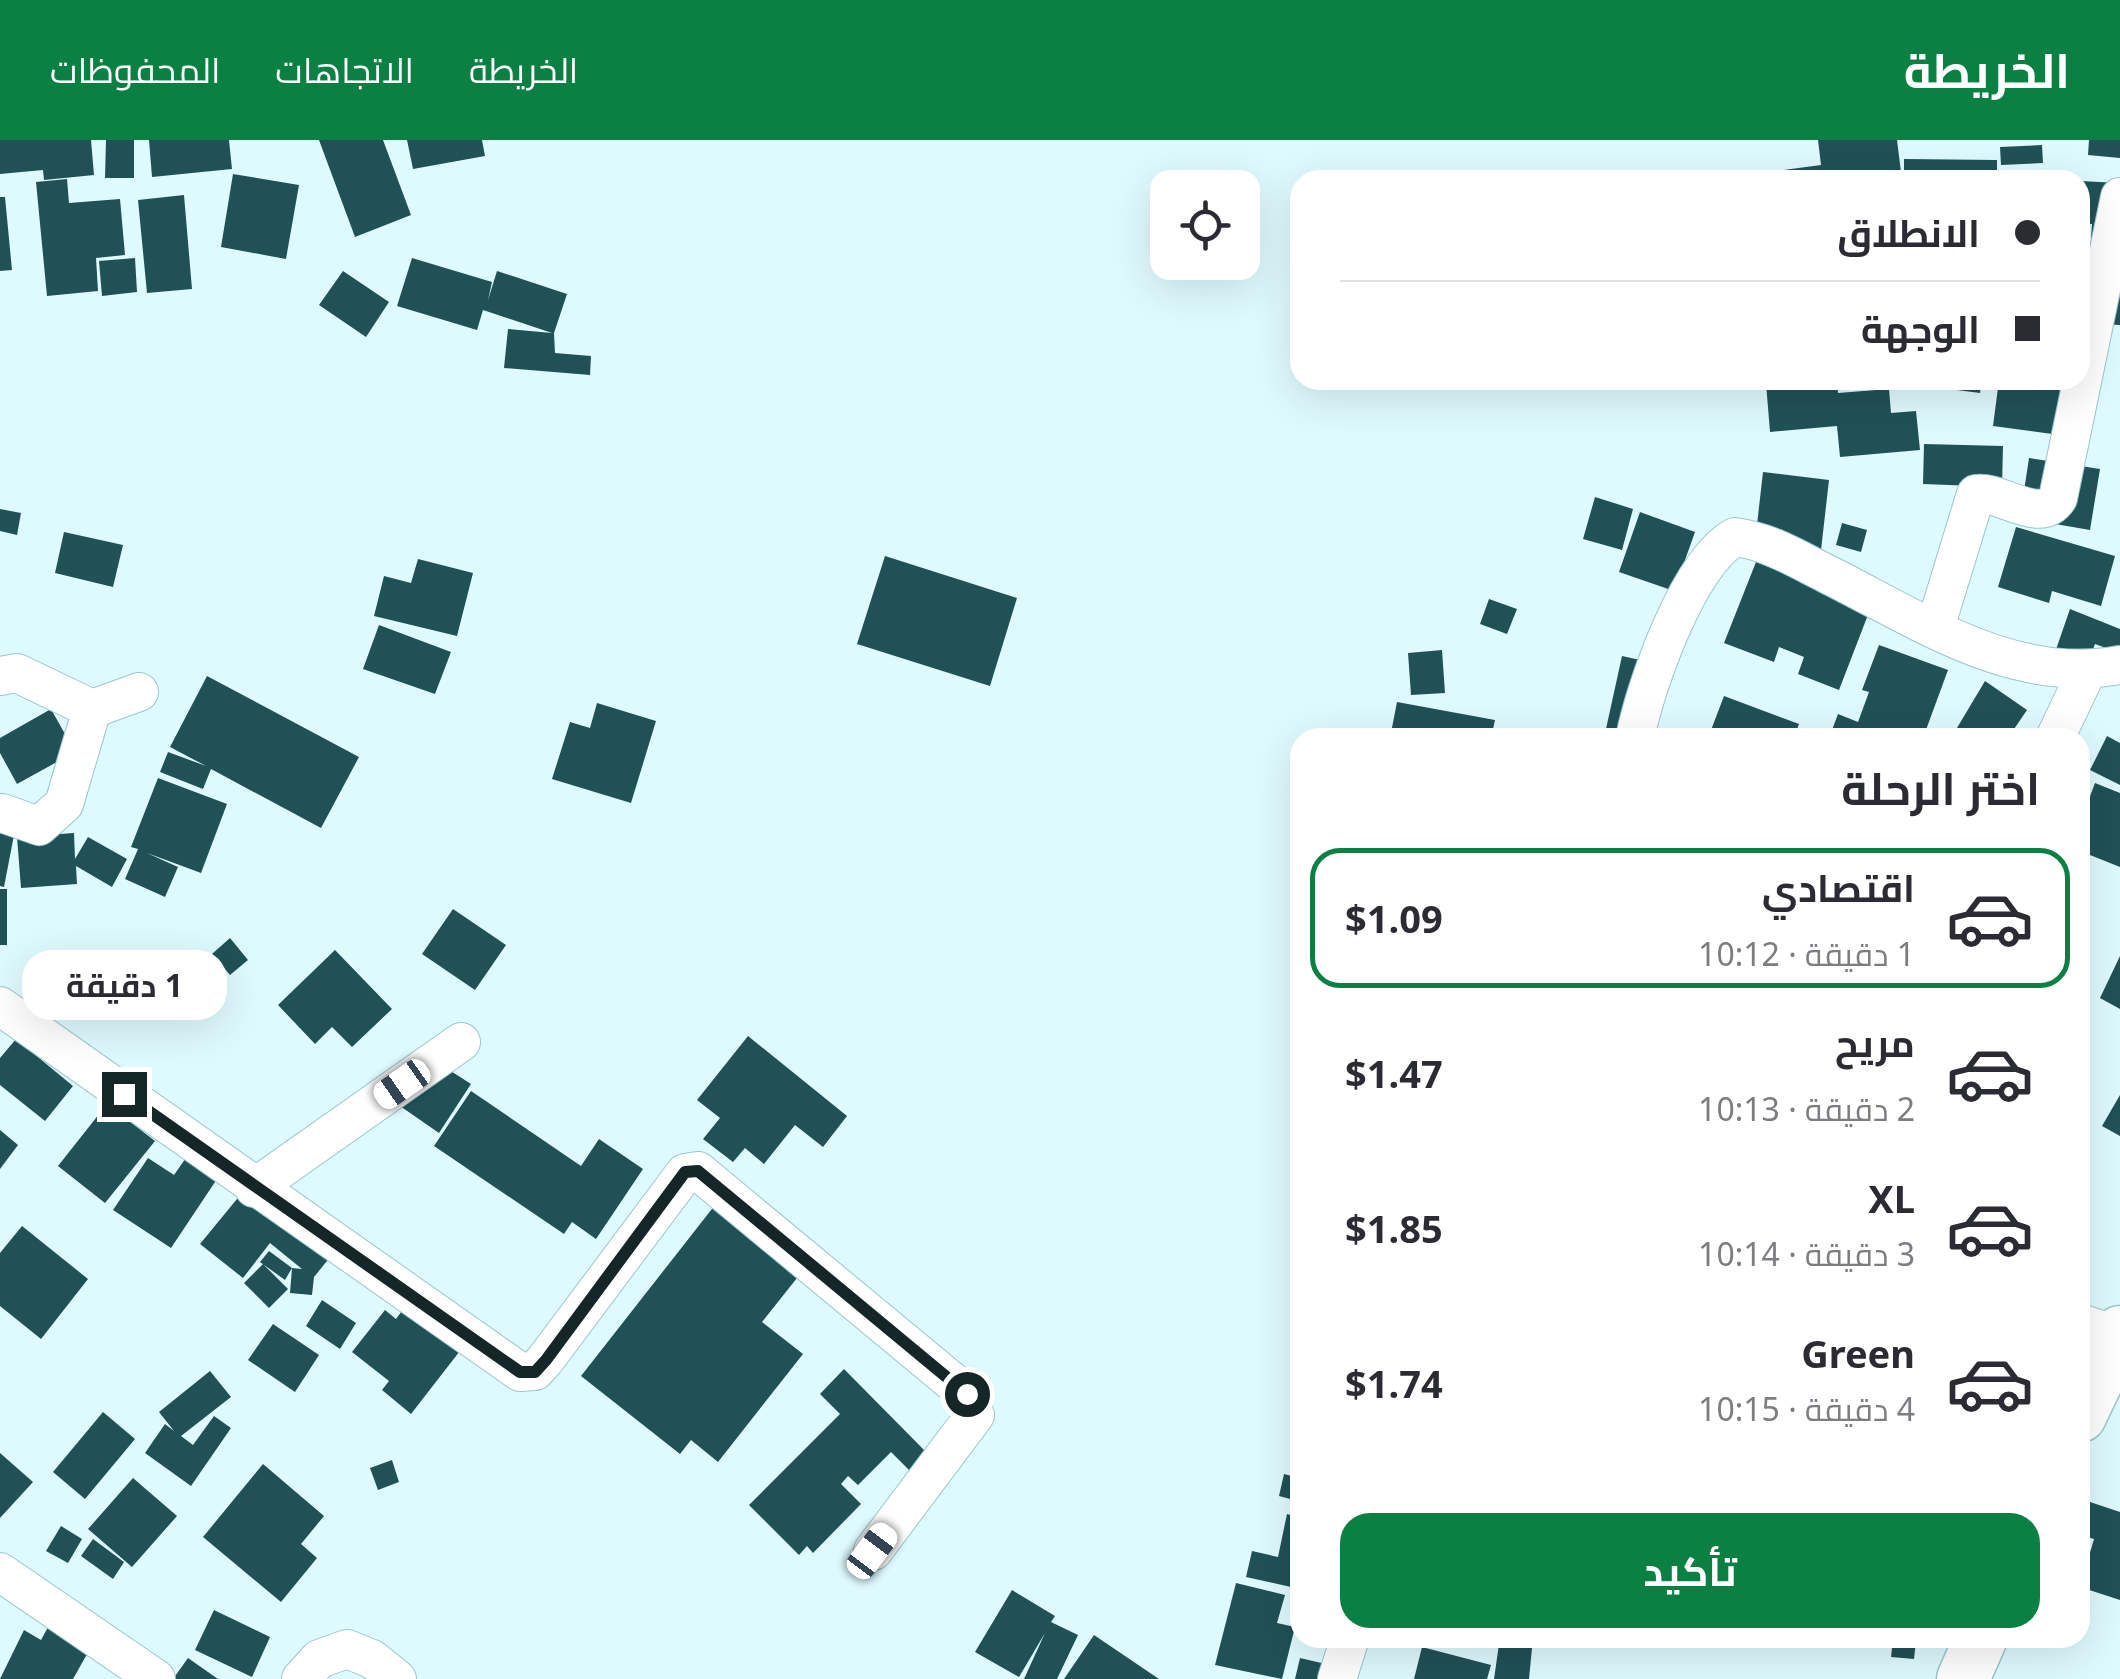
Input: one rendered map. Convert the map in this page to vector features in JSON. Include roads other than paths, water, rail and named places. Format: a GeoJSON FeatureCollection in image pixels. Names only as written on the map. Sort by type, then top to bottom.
{"type":"FeatureCollection","features":[{"type":"Feature","properties":{"kind":"street"},"geometry":{"type":"LineString","coordinates":[[2090,342],[2120,196]]}},
{"type":"Feature","properties":{"kind":"street"},"geometry":{"type":"LineString","coordinates":[[1935,628],[1976,494],[2040,510],[2051,508],[2058,498],[2080,390]]}},
{"type":"Feature","properties":{"kind":"street"},"geometry":{"type":"LineString","coordinates":[[1637,728],[1650,678],[1672,624],[1717,552],[1734,538],[1774,548],[1935,628],[2032,667],[2104,668]]}},
{"type":"Feature","properties":{"kind":"street"},"geometry":{"type":"LineString","coordinates":[[2062,728],[2104,668]]}},
{"type":"Feature","properties":{"kind":"street"},"geometry":{"type":"LineString","coordinates":[[0,676],[17,673],[92,709],[139,692]]}},
{"type":"Feature","properties":{"kind":"street"},"geometry":{"type":"LineString","coordinates":[[2,813],[39,826],[64,804],[92,709]]}},
{"type":"Feature","properties":{"kind":"street"},"geometry":{"type":"LineString","coordinates":[[0,1006],[520,1372],[535,1372],[546,1360],[685,1172],[698,1171],[870,1310],[974,1405],[975,1415],[872,1551]]}},
{"type":"Feature","properties":{"kind":"street"},"geometry":{"type":"LineString","coordinates":[[254,1188],[461,1042]]}},
{"type":"Feature","properties":{"kind":"street"},"geometry":{"type":"LineString","coordinates":[[2090,1382],[2105,1330]]}},
{"type":"Feature","properties":{"kind":"street"},"geometry":{"type":"LineString","coordinates":[[0,1572],[156,1679]]}},
{"type":"Feature","properties":{"kind":"street"},"geometry":{"type":"LineString","coordinates":[[1337,1679],[1347,1648]]}},
{"type":"Feature","properties":{"kind":"street"},"geometry":{"type":"LineString","coordinates":[[1963,1679],[1977,1648]]}},
{"type":"Feature","properties":{"kind":"street"},"geometry":{"type":"LineString","coordinates":[[301,1679],[319,1659],[347,1649],[372,1660],[398,1679]]}}]}
